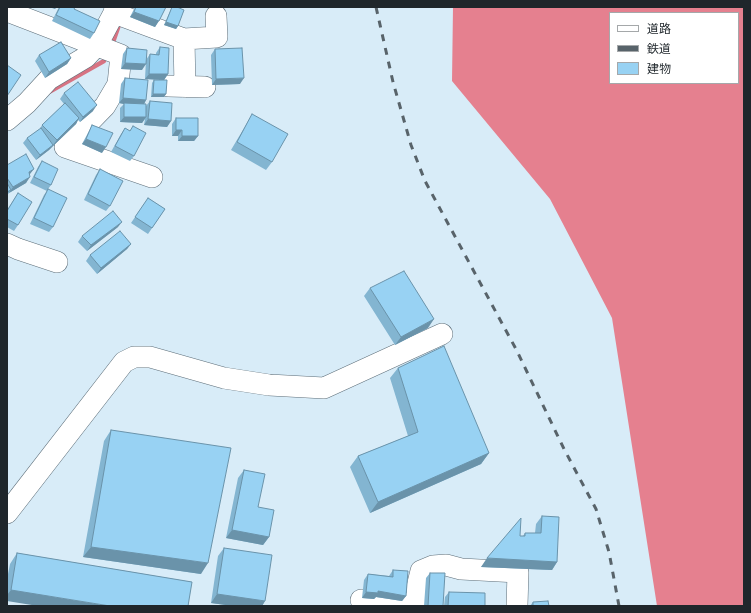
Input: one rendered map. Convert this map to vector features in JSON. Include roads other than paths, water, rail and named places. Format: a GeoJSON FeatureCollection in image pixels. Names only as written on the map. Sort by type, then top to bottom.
{"type":"FeatureCollection","features":[{"type":"Feature","properties":{"kind":"street"},"geometry":{"type":"LineString","coordinates":[[7,120],[27,103],[49,79],[86,57],[97,45],[115,10],[184,39],[217,37],[216,16]]}},
{"type":"Feature","properties":{"kind":"street"},"geometry":{"type":"LineString","coordinates":[[7,11],[121,55],[118,84],[105,106],[65,147],[152,177]]}},
{"type":"Feature","properties":{"kind":"street"},"geometry":{"type":"LineString","coordinates":[[184,39],[186,87]]}},
{"type":"Feature","properties":{"kind":"street"},"geometry":{"type":"LineString","coordinates":[[7,244],[18,250],[57,262]]}},
{"type":"Feature","properties":{"kind":"street"},"geometry":{"type":"LineString","coordinates":[[7,514],[124,362],[134,357],[150,357],[224,378],[269,385],[324,388],[442,334]]}},
{"type":"Feature","properties":{"kind":"street"},"geometry":{"type":"LineString","coordinates":[[361,600],[418,605],[417,587],[421,571],[434,566],[446,565],[461,569],[518,572],[517,606]]}},
{"type":"Feature","properties":{"kind":"waterway"},"geometry":{"type":"LineString","coordinates":[[112,45],[120,22]]}},
{"type":"Feature","properties":{"kind":"waterway"},"geometry":{"type":"LineString","coordinates":[[49,92],[104,61],[108,54]]}},
{"type":"Feature","properties":{"kind":"railway"},"geometry":{"type":"LineString","coordinates":[[376,7],[393,82],[411,145],[425,181],[517,351],[564,449],[596,509],[609,552],[619,606]]}}]}
